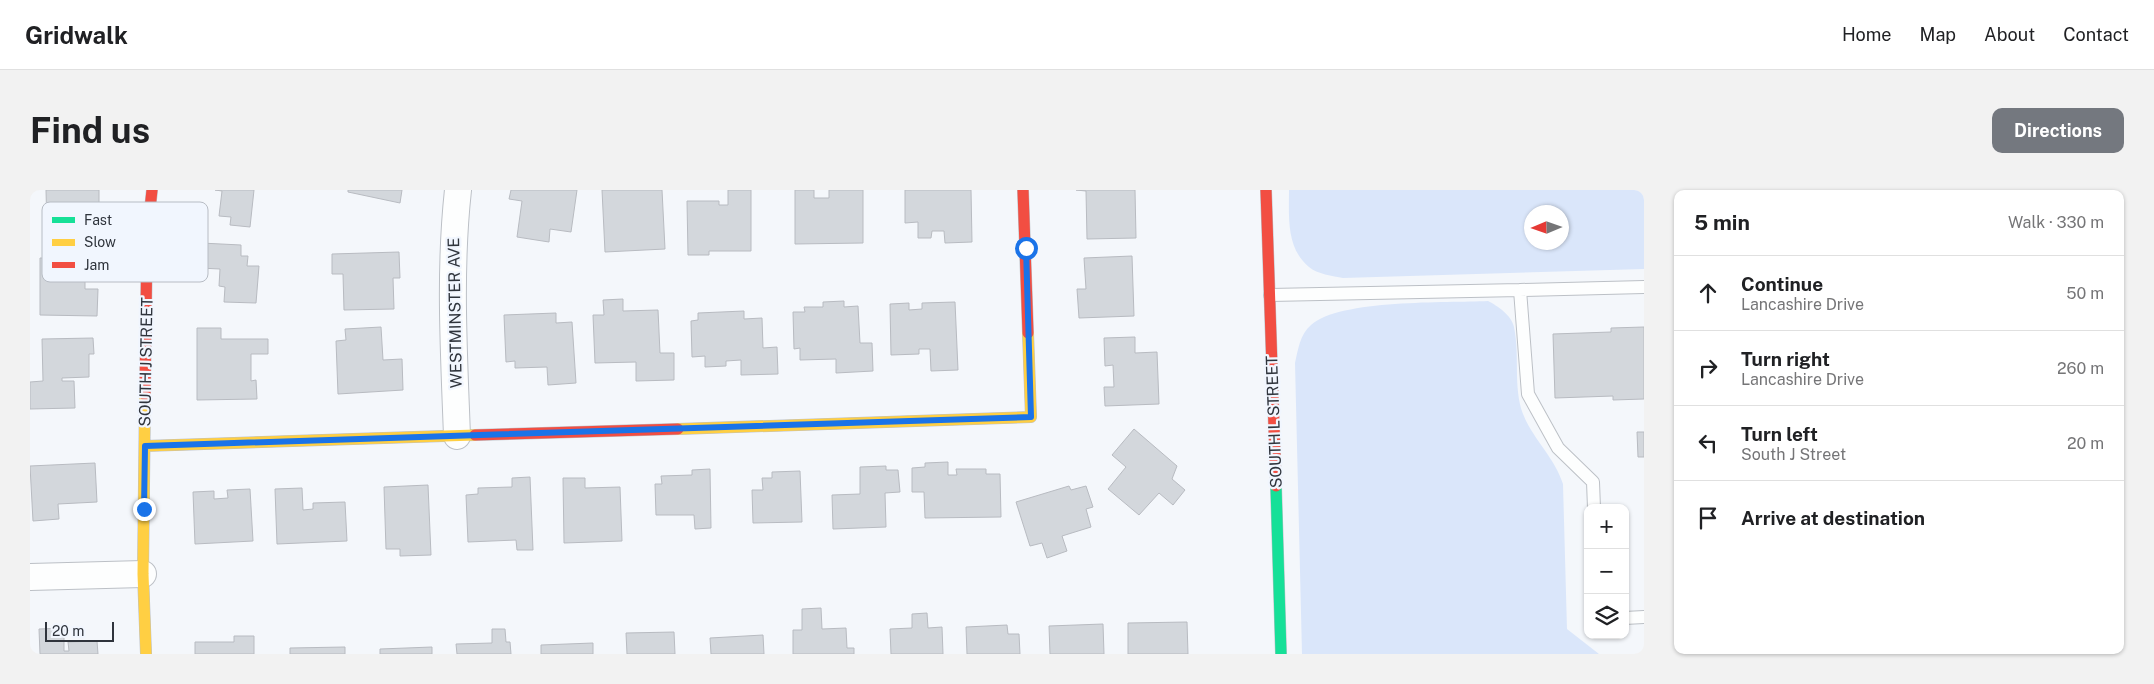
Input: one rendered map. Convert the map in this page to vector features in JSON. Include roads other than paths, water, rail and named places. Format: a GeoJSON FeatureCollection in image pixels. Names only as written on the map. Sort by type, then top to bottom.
{"type":"FeatureCollection","features":[{"type":"Feature","properties":{"kind":"street","name":"WESTMINSTER AVE"},"geometry":{"type":"LineString","coordinates":[[457,436],[452,285],[453,237],[458,190]]}},
{"type":"Feature","properties":{"kind":"street"},"geometry":{"type":"LineString","coordinates":[[145,446],[1031,417],[1023,190]]}},
{"type":"Feature","properties":{"kind":"street","name":"SOUTH L STREET"},"geometry":{"type":"LineString","coordinates":[[1266,190],[1281,654]]}},
{"type":"Feature","properties":{"kind":"street","name":"SOUTH J STREET"},"geometry":{"type":"LineString","coordinates":[[146,654],[143,574],[147,282]]}},
{"type":"Feature","properties":{"kind":"street"},"geometry":{"type":"LineString","coordinates":[[30,577],[143,574]]}},
{"type":"Feature","properties":{"kind":"lane"},"geometry":{"type":"LineString","coordinates":[[1270,295],[1644,287]]}},
{"type":"Feature","properties":{"kind":"lane"},"geometry":{"type":"LineString","coordinates":[[1520,290],[1528,394],[1558,448],[1593,482],[1594,504]]}},
{"type":"Feature","properties":{"kind":"lane"},"geometry":{"type":"LineString","coordinates":[[1629,618],[1644,617]]}}]}
